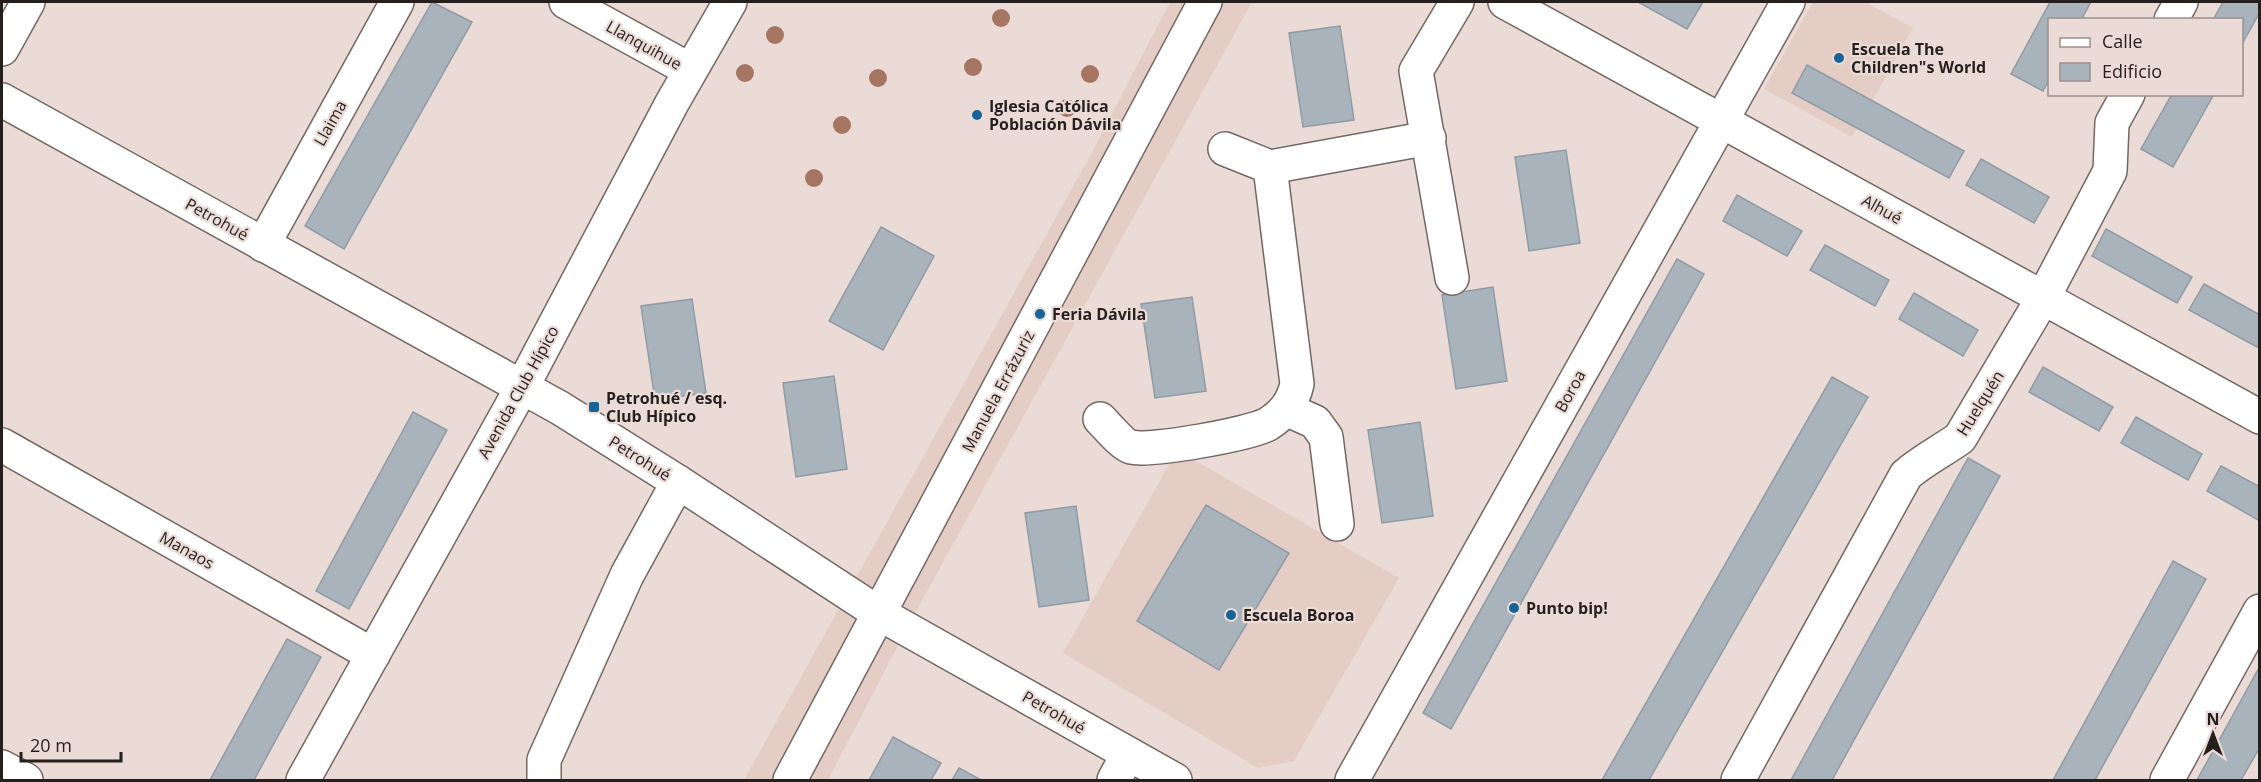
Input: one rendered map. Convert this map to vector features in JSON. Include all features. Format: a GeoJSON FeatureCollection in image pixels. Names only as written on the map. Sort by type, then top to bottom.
{"type":"FeatureCollection","features":[{"type":"Feature","properties":{"kind":"street"},"geometry":{"type":"LineString","coordinates":[[2,49],[28,2]]}},
{"type":"Feature","properties":{"kind":"street","name":"Llaima"},"geometry":{"type":"LineString","coordinates":[[253,240],[371,2]]}},
{"type":"Feature","properties":{"kind":"street","name":"Llaima"},"geometry":{"type":"LineString","coordinates":[[253,240],[397,2]]}},
{"type":"Feature","properties":{"kind":"street","name":"Llanquihue"},"geometry":{"type":"LineString","coordinates":[[566,2],[690,70]]}},
{"type":"Feature","properties":{"kind":"street","name":"Avenida Club Hípico"},"geometry":{"type":"LineString","coordinates":[[303,780],[521,389],[690,70],[730,2]]}},
{"type":"Feature","properties":{"kind":"street","name":"Manuela Errázuriz"},"geometry":{"type":"LineString","coordinates":[[790,780],[1204,2]]}},
{"type":"Feature","properties":{"kind":"street"},"geometry":{"type":"LineString","coordinates":[[1452,278],[1416,71],[1457,2]]}},
{"type":"Feature","properties":{"kind":"street","name":"Alhué"},"geometry":{"type":"LineString","coordinates":[[1505,2],[2259,417]]}},
{"type":"Feature","properties":{"kind":"street","name":"Boroa"},"geometry":{"type":"LineString","coordinates":[[1352,780],[1788,2]]}},
{"type":"Feature","properties":{"kind":"street"},"geometry":{"type":"LineString","coordinates":[[2171,18],[2181,2]]}},
{"type":"Feature","properties":{"kind":"street","name":"Huelquén"},"geometry":{"type":"LineString","coordinates":[[1738,780],[1906,474],[1960,438],[2043,298],[2110,171],[2112,123],[2127,96]]}},
{"type":"Feature","properties":{"kind":"street","name":"Petrohué"},"geometry":{"type":"LineString","coordinates":[[2,100],[521,389],[560,408],[1121,767],[1175,780]]}},
{"type":"Feature","properties":{"kind":"street"},"geometry":{"type":"LineString","coordinates":[[1225,149],[1270,167],[1428,138]]}},
{"type":"Feature","properties":{"kind":"street"},"geometry":{"type":"LineString","coordinates":[[1100,419],[1129,447],[1152,448],[1213,438],[1266,425],[1286,409],[1294,398],[1296,384],[1270,167]]}},
{"type":"Feature","properties":{"kind":"street"},"geometry":{"type":"LineString","coordinates":[[1286,409],[1315,422],[1326,437],[1337,524]]}},
{"type":"Feature","properties":{"kind":"street","name":"Manaos"},"geometry":{"type":"LineString","coordinates":[[2,445],[373,655]]}},
{"type":"Feature","properties":{"kind":"street"},"geometry":{"type":"LineString","coordinates":[[544,780],[544,760],[627,575],[678,482]]}},
{"type":"Feature","properties":{"kind":"street"},"geometry":{"type":"LineString","coordinates":[[2167,780],[2259,611]]}},
{"type":"Feature","properties":{"kind":"street"},"geometry":{"type":"LineString","coordinates":[[2,767],[26,780]]}},
{"type":"Feature","properties":{"kind":"shaded area","name":"Feria Dávila"},"geometry":{"type":"Polygon","coordinates":[[[1170,2],[1252,2],[914,615],[828,780],[744,780],[1091,154],[1170,2]]]}},
{"type":"Feature","properties":{"kind":"shaded area","name":"Escuela The Children\"s World"},"geometry":{"type":"Polygon","coordinates":[[[1813,2],[1865,2],[1913,28],[1852,137],[1764,89],[1813,2]]]}},
{"type":"Feature","properties":{"kind":"shaded area","name":"Escuela Boroa"},"geometry":{"type":"Polygon","coordinates":[[[1177,450],[1399,578],[1294,761],[1258,768],[1063,653],[1177,450]]]}},
{"type":"Feature","properties":{"kind":"building"},"geometry":{"type":"Polygon","coordinates":[[[432,2],[472,22],[344,249],[305,226],[432,2]]]}},
{"type":"Feature","properties":{"kind":"building"},"geometry":{"type":"Polygon","coordinates":[[[1638,2],[1703,2],[1687,29],[1638,2]]]}},
{"type":"Feature","properties":{"kind":"building"},"geometry":{"type":"Polygon","coordinates":[[[2050,2],[2091,2],[2082,18],[2048,18],[2048,82],[2043,91],[2011,74],[2050,2]]]}},
{"type":"Feature","properties":{"kind":"building"},"geometry":{"type":"Polygon","coordinates":[[[2223,2],[2260,2],[2260,12],[2243,42],[2243,18],[2214,18],[2223,2]]]}},
{"type":"Feature","properties":{"kind":"building"},"geometry":{"type":"Polygon","coordinates":[[[1340,26],[1354,120],[1303,127],[1289,33],[1340,26]]]}},
{"type":"Feature","properties":{"kind":"building"},"geometry":{"type":"Polygon","coordinates":[[[1807,65],[1964,151],[1949,178],[1792,93],[1807,65]]]}},
{"type":"Feature","properties":{"kind":"building"},"geometry":{"type":"Polygon","coordinates":[[[2171,96],[2213,96],[2173,167],[2141,149],[2171,96]]]}},
{"type":"Feature","properties":{"kind":"building"},"geometry":{"type":"Polygon","coordinates":[[[1566,150],[1580,243],[1529,251],[1515,157],[1566,150]]]}},
{"type":"Feature","properties":{"kind":"building"},"geometry":{"type":"Polygon","coordinates":[[[1981,159],[2049,197],[2034,223],[1966,185],[1981,159]]]}},
{"type":"Feature","properties":{"kind":"building"},"geometry":{"type":"Polygon","coordinates":[[[1737,195],[1802,231],[1787,256],[1723,221],[1737,195]]]}},
{"type":"Feature","properties":{"kind":"building"},"geometry":{"type":"Polygon","coordinates":[[[881,227],[934,256],[883,350],[829,321],[881,227]]]}},
{"type":"Feature","properties":{"kind":"building"},"geometry":{"type":"Polygon","coordinates":[[[2106,229],[2192,277],[2177,303],[2092,256],[2106,229]]]}},
{"type":"Feature","properties":{"kind":"building"},"geometry":{"type":"Polygon","coordinates":[[[1825,245],[1889,280],[1875,306],[1810,270],[1825,245]]]}},
{"type":"Feature","properties":{"kind":"building"},"geometry":{"type":"Polygon","coordinates":[[[1677,259],[1704,274],[1451,729],[1423,713],[1677,259]]]}},
{"type":"Feature","properties":{"kind":"building"},"geometry":{"type":"Polygon","coordinates":[[[2204,284],[2260,315],[2260,343],[2257,347],[2189,310],[2204,284]]]}},
{"type":"Feature","properties":{"kind":"building"},"geometry":{"type":"Polygon","coordinates":[[[1493,287],[1507,381],[1456,389],[1442,295],[1493,287]]]}},
{"type":"Feature","properties":{"kind":"building"},"geometry":{"type":"Polygon","coordinates":[[[1914,293],[1978,330],[1963,356],[1899,319],[1914,293]]]}},
{"type":"Feature","properties":{"kind":"building"},"geometry":{"type":"Polygon","coordinates":[[[1192,297],[1206,391],[1155,398],[1141,304],[1192,297]]]}},
{"type":"Feature","properties":{"kind":"building"},"geometry":{"type":"Polygon","coordinates":[[[692,299],[706,393],[655,400],[641,306],[692,299]]]}},
{"type":"Feature","properties":{"kind":"building"},"geometry":{"type":"Polygon","coordinates":[[[2043,367],[2113,407],[2099,431],[2029,392],[2043,367]]]}},
{"type":"Feature","properties":{"kind":"building"},"geometry":{"type":"Polygon","coordinates":[[[834,376],[847,469],[796,477],[783,383],[834,376]]]}},
{"type":"Feature","properties":{"kind":"building"},"geometry":{"type":"Polygon","coordinates":[[[1832,377],[1868,397],[1649,780],[1602,780],[1832,377]]]}},
{"type":"Feature","properties":{"kind":"building"},"geometry":{"type":"Polygon","coordinates":[[[413,412],[447,430],[349,609],[316,591],[413,412]]]}},
{"type":"Feature","properties":{"kind":"building"},"geometry":{"type":"Polygon","coordinates":[[[2136,417],[2202,454],[2188,480],[2121,443],[2136,417]]]}},
{"type":"Feature","properties":{"kind":"building"},"geometry":{"type":"Polygon","coordinates":[[[1420,422],[1433,516],[1382,523],[1368,430],[1420,422]]]}},
{"type":"Feature","properties":{"kind":"building"},"geometry":{"type":"Polygon","coordinates":[[[1968,458],[2000,476],[1832,780],[1791,780],[1968,458]]]}},
{"type":"Feature","properties":{"kind":"building"},"geometry":{"type":"Polygon","coordinates":[[[2221,466],[2260,487],[2260,521],[2207,491],[2221,466]]]}},
{"type":"Feature","properties":{"kind":"building"},"geometry":{"type":"Polygon","coordinates":[[[1206,505],[1289,553],[1219,670],[1137,621],[1206,505]]]}},
{"type":"Feature","properties":{"kind":"building"},"geometry":{"type":"Polygon","coordinates":[[[1076,506],[1089,600],[1039,607],[1025,513],[1076,506]]]}},
{"type":"Feature","properties":{"kind":"building"},"geometry":{"type":"Polygon","coordinates":[[[2173,561],[2206,579],[2095,780],[2053,780],[2173,561]]]}},
{"type":"Feature","properties":{"kind":"building"},"geometry":{"type":"Polygon","coordinates":[[[287,639],[321,657],[254,780],[210,780],[287,639]]]}},
{"type":"Feature","properties":{"kind":"building"},"geometry":{"type":"Polygon","coordinates":[[[2260,666],[2260,747],[2241,780],[2197,780],[2260,666]]]}},
{"type":"Feature","properties":{"kind":"building"},"geometry":{"type":"Polygon","coordinates":[[[893,737],[941,763],[931,780],[869,780],[893,737]]]}},
{"type":"Feature","properties":{"kind":"building"},"geometry":{"type":"Polygon","coordinates":[[[959,768],[981,780],[952,780],[959,768]]]}},
{"type":"Feature","properties":{"kind":"place","name":"Escuela The Children\"s World"},"geometry":{"type":"Point","coordinates":[1839,58]}},
{"type":"Feature","properties":{"kind":"place","name":"Iglesia Católica Población Dávila"},"geometry":{"type":"Point","coordinates":[977,115]}},
{"type":"Feature","properties":{"kind":"place","name":"Feria Dávila"},"geometry":{"type":"Point","coordinates":[1040,314]}},
{"type":"Feature","properties":{"kind":"place","name":"Petrohué / esq. Club Hípico"},"geometry":{"type":"Point","coordinates":[594,407]}},
{"type":"Feature","properties":{"kind":"place","name":"Punto bip!"},"geometry":{"type":"Point","coordinates":[1514,608]}},
{"type":"Feature","properties":{"kind":"place","name":"Escuela Boroa"},"geometry":{"type":"Point","coordinates":[1231,615]}}]}
